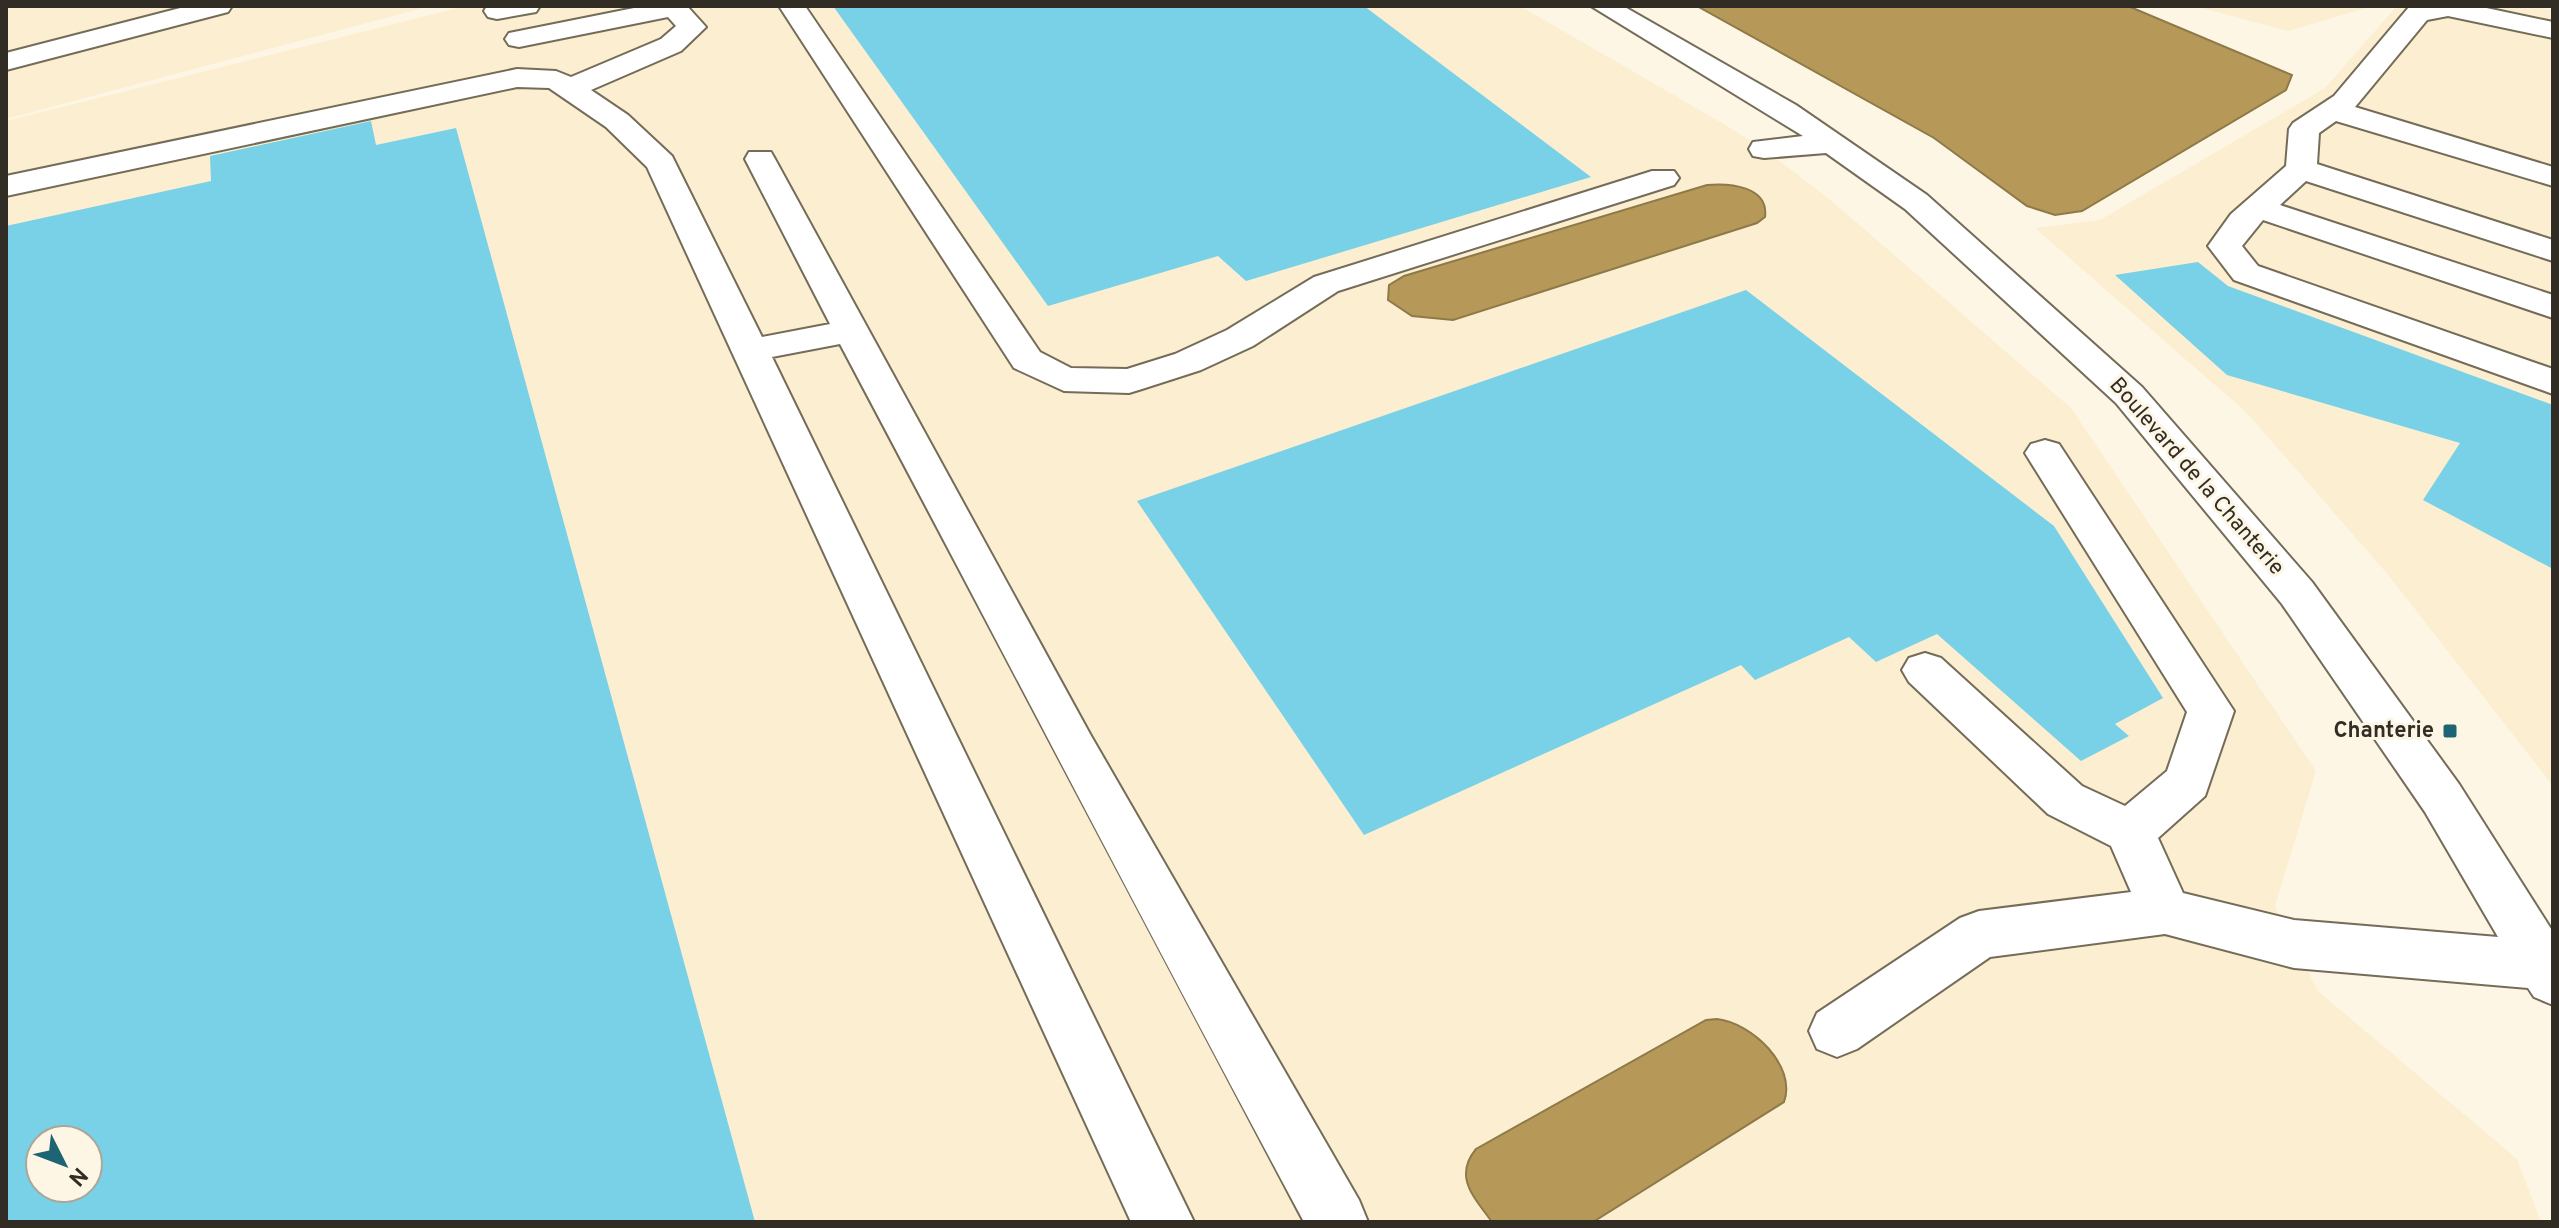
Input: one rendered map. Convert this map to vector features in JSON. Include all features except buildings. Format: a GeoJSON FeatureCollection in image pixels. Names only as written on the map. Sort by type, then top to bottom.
{"type":"FeatureCollection","features":[{"type":"Feature","properties":{"kind":"street"},"geometry":{"type":"LineString","coordinates":[[6,62],[219,6]]}},
{"type":"Feature","properties":{"kind":"street"},"geometry":{"type":"LineString","coordinates":[[497,11],[527,6]]}},
{"type":"Feature","properties":{"kind":"street"},"geometry":{"type":"LineString","coordinates":[[792,6],[1027,360],[1064,379],[1129,381],[1188,362],[1240,338],[1326,284],[1663,178]]}},
{"type":"Feature","properties":{"kind":"street","name":"Boulevard de la Chanterie"},"geometry":{"type":"LineString","coordinates":[[1604,6],[1786,111],[1916,202],[2129,395],[2297,593],[2442,798],[2549,972]]}},
{"type":"Feature","properties":{"kind":"street"},"geometry":{"type":"LineString","coordinates":[[519,39],[674,7],[692,27],[671,45],[569,89]]}},
{"type":"Feature","properties":{"kind":"street"},"geometry":{"type":"LineString","coordinates":[[2553,30],[2448,8],[2418,13],[2344,102],[2304,129],[2301,169],[2258,208],[2225,246],[2246,273],[2553,382]]}},
{"type":"Feature","properties":{"kind":"street"},"geometry":{"type":"LineString","coordinates":[[6,186],[517,78],[556,80],[617,121],[661,163],[1163,1222]]}},
{"type":"Feature","properties":{"kind":"street"},"geometry":{"type":"LineString","coordinates":[[2333,110],[2553,177]]}},
{"type":"Feature","properties":{"kind":"street"},"geometry":{"type":"LineString","coordinates":[[1764,149],[1832,143]]}},
{"type":"Feature","properties":{"kind":"street"},"geometry":{"type":"LineString","coordinates":[[760,159],[1021,642],[1072,745],[1337,1222]]}},
{"type":"Feature","properties":{"kind":"street"},"geometry":{"type":"LineString","coordinates":[[2301,169],[2553,251]]}},
{"type":"Feature","properties":{"kind":"street"},"geometry":{"type":"LineString","coordinates":[[2258,208],[2553,307]]}},
{"type":"Feature","properties":{"kind":"street"},"geometry":{"type":"LineString","coordinates":[[752,350],[851,331]]}},
{"type":"Feature","properties":{"kind":"street"},"geometry":{"type":"LineString","coordinates":[[2045,453],[2211,711],[2188,782],[2130,832]]}},
{"type":"Feature","properties":{"kind":"street"},"geometry":{"type":"LineString","coordinates":[[1925,670],[2065,800],[2130,832],[2165,911]]}},
{"type":"Feature","properties":{"kind":"street"},"geometry":{"type":"LineString","coordinates":[[1837,1031],[1979,935],[2165,911],[2294,944],[2549,972]]}},
{"type":"Feature","properties":{"kind":"shaded area"},"geometry":{"type":"Polygon","coordinates":[[[6,6],[431,6],[6,119],[6,6]]]}},
{"type":"Feature","properties":{"kind":"shaded area"},"geometry":{"type":"Polygon","coordinates":[[[466,6],[1520,6],[1764,149],[1833,202],[2071,408],[2316,771],[2275,906],[2318,991],[2517,1159],[2541,1222],[6,1222],[6,121],[466,6]]]}},
{"type":"Feature","properties":{"kind":"shaded area"},"geometry":{"type":"Polygon","coordinates":[[[1697,6],[2128,6],[2292,75],[2286,90],[2082,211],[2055,215],[2027,206],[1934,138],[1697,6]]]}},
{"type":"Feature","properties":{"kind":"shaded area"},"geometry":{"type":"Polygon","coordinates":[[[2194,6],[2373,6],[2288,31],[2194,6]]]}},
{"type":"Feature","properties":{"kind":"shaded area"},"geometry":{"type":"Polygon","coordinates":[[[2536,6],[2553,10],[2553,786],[2389,576],[2247,413],[2035,228],[2100,220],[2325,88],[2395,8],[2536,6]]]}},
{"type":"Feature","properties":{"kind":"shaded area"},"geometry":{"type":"Polygon","coordinates":[[[1707,185],[1736,186],[1754,193],[1765,207],[1765,217],[1757,223],[1453,320],[1412,316],[1388,300],[1389,285],[1404,276],[1707,185]]]}},
{"type":"Feature","properties":{"kind":"shaded area"},"geometry":{"type":"Polygon","coordinates":[[[1717,1019],[1744,1029],[1768,1048],[1784,1074],[1784,1102],[1593,1222],[1492,1222],[1473,1195],[1466,1178],[1469,1159],[1476,1149],[1706,1020],[1717,1019]]]}},
{"type":"Feature","properties":{"kind":"place","name":"Chanterie"},"geometry":{"type":"Point","coordinates":[2450,731]}}]}
